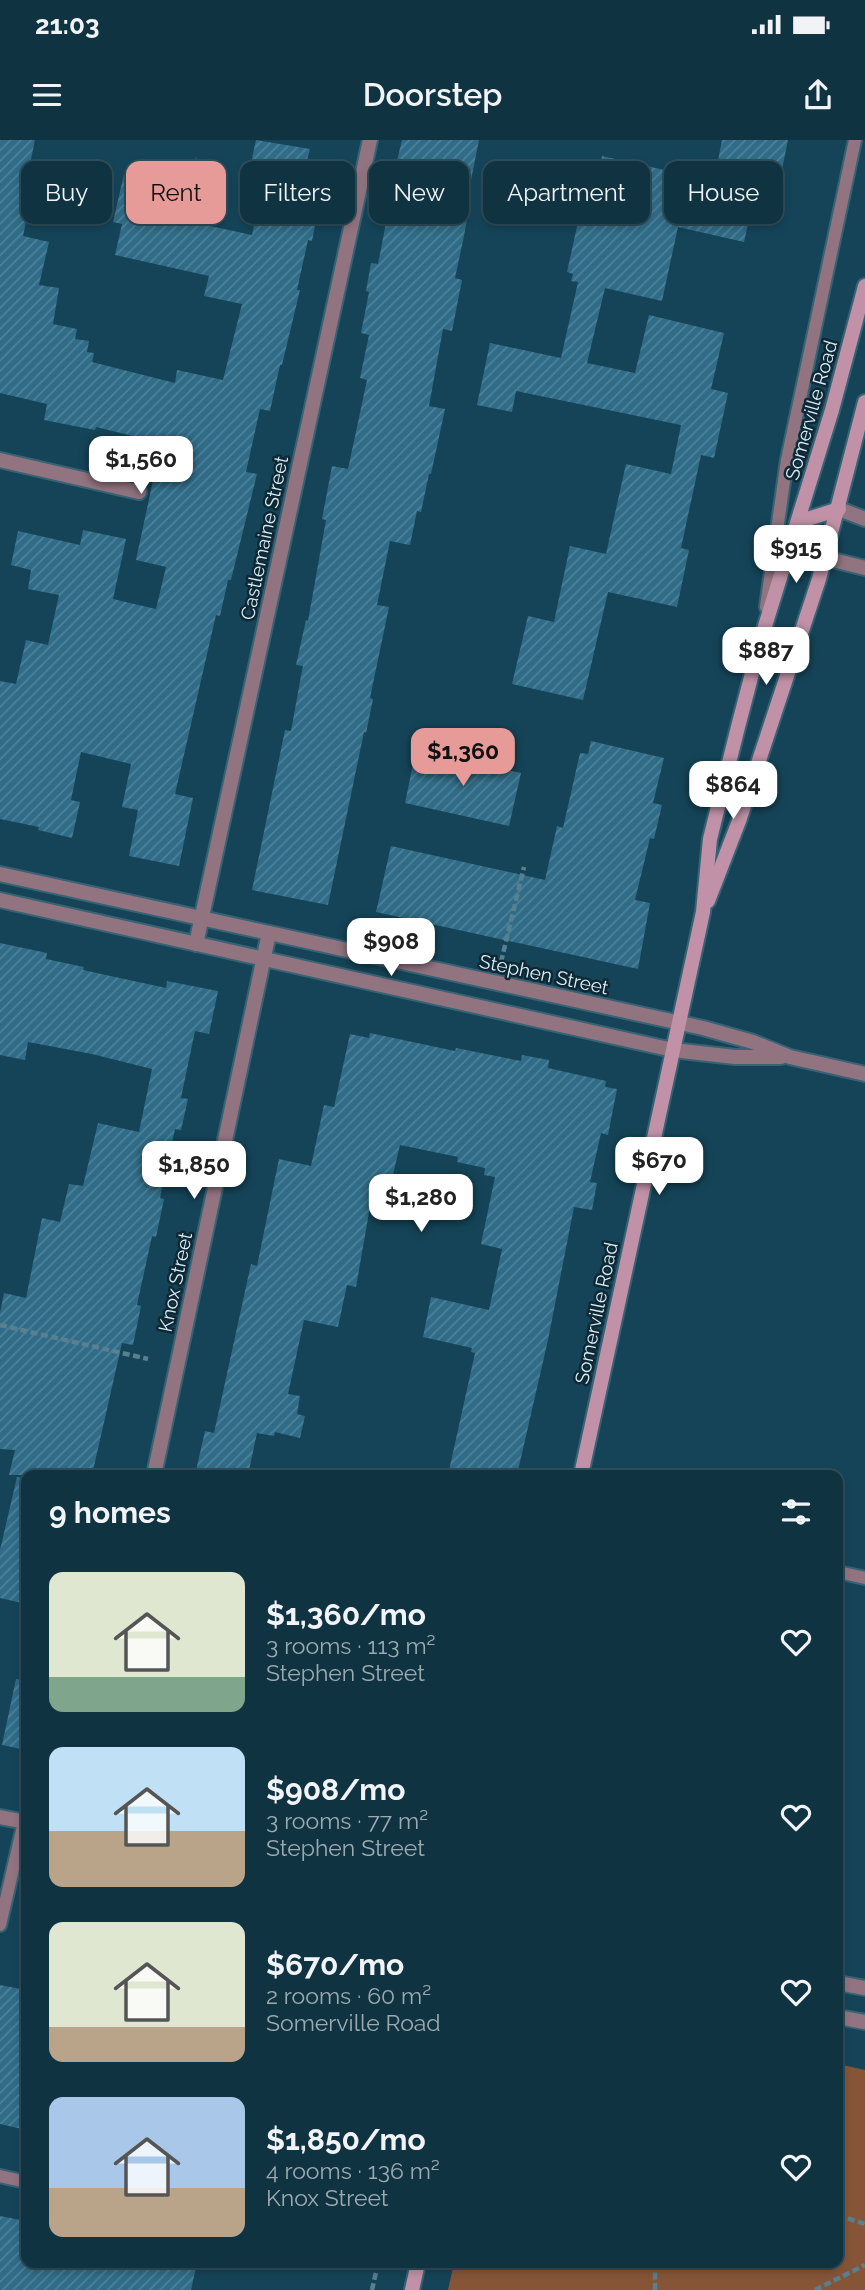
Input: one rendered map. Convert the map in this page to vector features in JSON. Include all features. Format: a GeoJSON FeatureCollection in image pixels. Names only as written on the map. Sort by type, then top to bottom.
{"type":"FeatureCollection","features":[{"type":"Feature","properties":{"kind":"main road","name":"Somerville Road"},"geometry":{"type":"LineString","coordinates":[[582,1470],[703,912],[710,839],[761,639],[842,375],[865,286]]}},
{"type":"Feature","properties":{"kind":"main road","name":"Somerville Road"},"geometry":{"type":"LineString","coordinates":[[703,912],[739,821],[825,558],[865,402]]}},
{"type":"Feature","properties":{"kind":"main road"},"geometry":{"type":"LineString","coordinates":[[825,558],[798,522],[839,509]]}},
{"type":"Feature","properties":{"kind":"main road"},"geometry":{"type":"LineString","coordinates":[[412,2290],[417,2268]]}},
{"type":"Feature","properties":{"kind":"street","name":"Castlemaine Street"},"geometry":{"type":"LineString","coordinates":[[196,944],[370,140]]}},
{"type":"Feature","properties":{"kind":"street"},"geometry":{"type":"LineString","coordinates":[[0,460],[139,492]]}},
{"type":"Feature","properties":{"kind":"street"},"geometry":{"type":"LineString","coordinates":[[839,509],[865,519]]}},
{"type":"Feature","properties":{"kind":"street"},"geometry":{"type":"LineString","coordinates":[[825,558],[865,568]]}},
{"type":"Feature","properties":{"kind":"street","name":"Stephen Street"},"geometry":{"type":"LineString","coordinates":[[0,874],[736,1036],[790,1057],[865,1074]]}},
{"type":"Feature","properties":{"kind":"street","name":"Stephen Street"},"geometry":{"type":"LineString","coordinates":[[0,900],[673,1050],[735,1057],[790,1057]]}},
{"type":"Feature","properties":{"kind":"street","name":"Knox Street"},"geometry":{"type":"LineString","coordinates":[[155,1470],[269,933]]}},
{"type":"Feature","properties":{"kind":"street"},"geometry":{"type":"LineString","coordinates":[[0,1817],[21,1821]]}},
{"type":"Feature","properties":{"kind":"street"},"geometry":{"type":"LineString","coordinates":[[843,1984],[865,1988]]}},
{"type":"Feature","properties":{"kind":"street"},"geometry":{"type":"LineString","coordinates":[[843,2018],[865,2022]]}},
{"type":"Feature","properties":{"kind":"lane"},"geometry":{"type":"LineString","coordinates":[[761,639],[787,460],[855,140]]}},
{"type":"Feature","properties":{"kind":"lane"},"geometry":{"type":"LineString","coordinates":[[787,460],[785,510],[789,517],[798,522]]}},
{"type":"Feature","properties":{"kind":"lane"},"geometry":{"type":"LineString","coordinates":[[843,1573],[865,1578]]}},
{"type":"Feature","properties":{"kind":"lane"},"geometry":{"type":"LineString","coordinates":[[0,1925],[21,1838]]}},
{"type":"Feature","properties":{"kind":"lane"},"geometry":{"type":"LineString","coordinates":[[0,2176],[21,2181]]}},
{"type":"Feature","properties":{"kind":"path"},"geometry":{"type":"LineString","coordinates":[[496,983],[524,867]]}},
{"type":"Feature","properties":{"kind":"path"},"geometry":{"type":"LineString","coordinates":[[0,1325],[148,1359]]}},
{"type":"Feature","properties":{"kind":"path"},"geometry":{"type":"LineString","coordinates":[[843,2217],[865,2224]]}},
{"type":"Feature","properties":{"kind":"path"},"geometry":{"type":"LineString","coordinates":[[815,2290],[865,2265]]}},
{"type":"Feature","properties":{"kind":"path"},"geometry":{"type":"LineString","coordinates":[[372,2290],[377,2268]]}},
{"type":"Feature","properties":{"kind":"path"},"geometry":{"type":"LineString","coordinates":[[655,2268],[655,2290]]}},
{"type":"Feature","properties":{"kind":"shaded area"},"geometry":{"type":"Polygon","coordinates":[[[843,2065],[865,2070],[865,2290],[448,2290],[453,2268],[843,2268],[843,2065]]]}},
{"type":"Feature","properties":{"kind":"building"},"geometry":{"type":"Polygon","coordinates":[[[0,140],[35,140],[31,161],[21,161],[21,224],[26,224],[23,236],[49,242],[39,285],[59,288],[53,324],[77,329],[75,339],[89,341],[87,352],[94,353],[92,362],[175,383],[177,370],[223,380],[242,304],[204,296],[209,276],[115,255],[122,224],[113,222],[124,174],[126,224],[201,224],[252,235],[254,224],[315,224],[312,241],[308,240],[297,290],[300,290],[270,411],[260,409],[246,472],[257,474],[231,580],[228,580],[220,616],[216,615],[175,794],[193,798],[179,866],[129,856],[138,810],[122,807],[131,764],[81,752],[71,800],[80,802],[72,838],[38,830],[39,827],[0,819],[0,681],[16,684],[26,640],[48,645],[59,595],[28,589],[31,570],[11,565],[18,531],[80,545],[83,530],[126,539],[113,599],[156,609],[166,567],[136,560],[161,443],[96,427],[95,430],[44,420],[47,404],[0,393],[0,140]]]}},
{"type":"Feature","properties":{"kind":"building"},"geometry":{"type":"Polygon","coordinates":[[[256,140],[310,149],[307,161],[251,161],[256,140]]]}},
{"type":"Feature","properties":{"kind":"building"},"geometry":{"type":"Polygon","coordinates":[[[402,140],[479,140],[469,190],[469,161],[397,161],[402,140]]]}},
{"type":"Feature","properties":{"kind":"building"},"geometry":{"type":"Polygon","coordinates":[[[722,140],[788,140],[783,164],[783,161],[718,161],[722,140]]]}},
{"type":"Feature","properties":{"kind":"building"},"geometry":{"type":"Polygon","coordinates":[[[602,156],[624,161],[601,161],[602,156]]]}},
{"type":"Feature","properties":{"kind":"building"},"geometry":{"type":"Polygon","coordinates":[[[650,167],[664,170],[664,224],[748,224],[744,242],[678,227],[662,301],[605,288],[587,363],[635,373],[649,315],[724,333],[711,389],[728,393],[714,458],[701,455],[681,548],[689,550],[677,607],[608,592],[583,700],[512,684],[528,616],[554,622],[570,546],[606,554],[626,464],[671,474],[681,425],[516,391],[512,412],[477,405],[490,343],[561,358],[578,282],[571,281],[573,274],[567,272],[578,224],[650,224],[650,167]]]}},
{"type":"Feature","properties":{"kind":"building"},"geometry":{"type":"Polygon","coordinates":[[[386,224],[466,224],[455,278],[462,280],[452,331],[443,329],[429,406],[445,409],[431,474],[421,512],[417,511],[410,545],[390,541],[377,605],[389,607],[370,698],[373,699],[328,905],[252,890],[285,730],[291,731],[303,666],[296,665],[306,620],[308,621],[326,520],[322,519],[332,466],[348,469],[367,380],[360,378],[369,335],[361,333],[369,292],[366,291],[371,263],[378,264],[386,224]]]}},
{"type":"Feature","properties":{"kind":"building"},"geometry":{"type":"Polygon","coordinates":[[[591,741],[664,758],[653,803],[662,805],[654,839],[650,838],[635,900],[650,903],[638,969],[376,912],[391,846],[545,880],[557,826],[563,828],[580,753],[588,754],[591,741]]]}},
{"type":"Feature","properties":{"kind":"building"},"geometry":{"type":"Polygon","coordinates":[[[416,750],[521,773],[509,826],[405,803],[416,750]]]}},
{"type":"Feature","properties":{"kind":"building"},"geometry":{"type":"Polygon","coordinates":[[[0,943],[47,953],[46,959],[84,967],[83,970],[166,988],[167,981],[218,991],[209,1034],[195,1031],[181,1098],[188,1099],[181,1130],[175,1129],[160,1198],[164,1199],[156,1237],[152,1236],[137,1305],[141,1306],[133,1345],[122,1343],[93,1470],[21,1470],[21,1475],[9,1475],[15,1450],[0,1449],[0,1313],[4,1293],[26,1298],[42,1218],[60,1222],[69,1184],[83,1186],[98,1123],[139,1132],[152,1069],[28,1042],[25,1060],[0,1055],[0,943]]]}},
{"type":"Feature","properties":{"kind":"building"},"geometry":{"type":"Polygon","coordinates":[[[370,1033],[455,1051],[456,1048],[521,1061],[522,1055],[549,1060],[548,1068],[606,1081],[605,1087],[617,1089],[608,1135],[601,1133],[590,1182],[597,1183],[592,1210],[574,1207],[548,1340],[518,1470],[449,1470],[475,1353],[471,1352],[472,1348],[423,1337],[431,1297],[489,1310],[502,1249],[481,1244],[495,1177],[484,1175],[485,1168],[457,1162],[458,1157],[400,1145],[386,1204],[371,1201],[356,1287],[347,1285],[338,1327],[304,1320],[288,1394],[300,1396],[297,1414],[305,1416],[300,1438],[275,1432],[274,1436],[257,1433],[249,1470],[196,1470],[205,1431],[214,1433],[251,1264],[257,1266],[279,1159],[311,1166],[324,1105],[334,1107],[350,1034],[369,1038],[370,1033]]]}},
{"type":"Feature","properties":{"kind":"building"},"geometry":{"type":"Polygon","coordinates":[[[17,1477],[21,1477],[21,1603],[0,1598],[0,1550],[17,1477]]]}},
{"type":"Feature","properties":{"kind":"building"},"geometry":{"type":"Polygon","coordinates":[[[16,1679],[21,1680],[21,1749],[2,1745],[16,1679]]]}},
{"type":"Feature","properties":{"kind":"building"},"geometry":{"type":"Polygon","coordinates":[[[0,1985],[21,1989],[21,2129],[0,2124],[0,1985]]]}},
{"type":"Feature","properties":{"kind":"building"},"geometry":{"type":"Polygon","coordinates":[[[0,2216],[21,2220],[21,2268],[196,2268],[191,2290],[0,2290],[0,2216]]]}}]}
